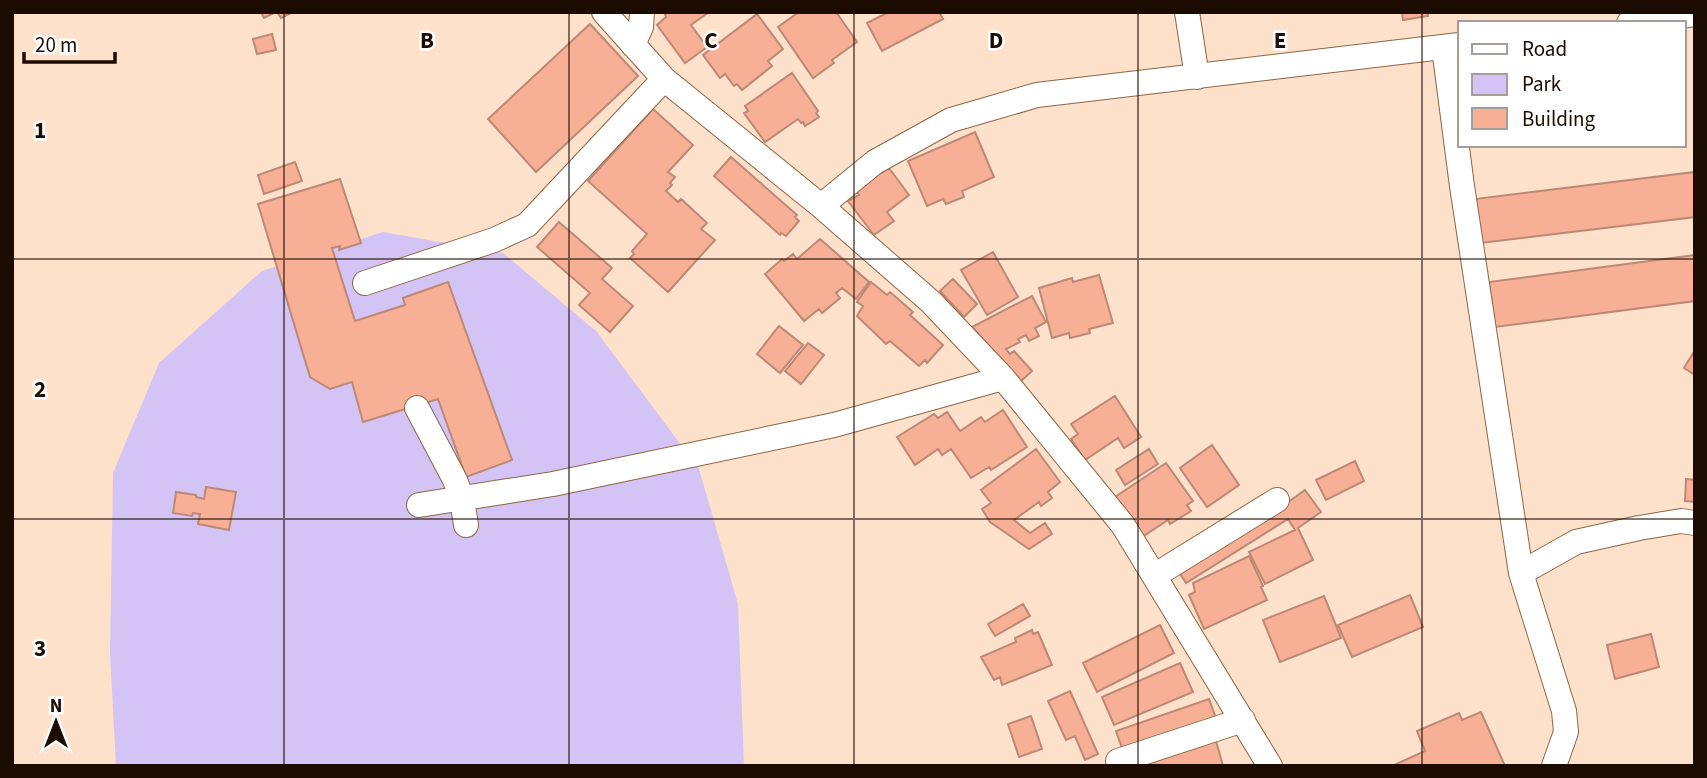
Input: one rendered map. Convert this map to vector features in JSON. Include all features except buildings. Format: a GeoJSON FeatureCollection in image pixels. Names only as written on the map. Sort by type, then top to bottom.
{"type":"FeatureCollection","features":[{"type":"Feature","properties":{"kind":"street"},"geometry":{"type":"LineString","coordinates":[[604,12],[664,79],[821,206],[931,302],[1003,378],[1123,525],[1270,766]]}},
{"type":"Feature","properties":{"kind":"street"},"geometry":{"type":"LineString","coordinates":[[633,45],[641,27],[642,12]]}},
{"type":"Feature","properties":{"kind":"street"},"geometry":{"type":"LineString","coordinates":[[1187,12],[1197,77]]}},
{"type":"Feature","properties":{"kind":"street"},"geometry":{"type":"LineString","coordinates":[[1644,21],[1695,14]]}},
{"type":"Feature","properties":{"kind":"street"},"geometry":{"type":"LineString","coordinates":[[821,206],[875,162],[951,120],[1037,95],[1452,46],[1458,130]]}},
{"type":"Feature","properties":{"kind":"street"},"geometry":{"type":"LineString","coordinates":[[365,283],[494,240],[527,225],[664,79]]}},
{"type":"Feature","properties":{"kind":"street"},"geometry":{"type":"LineString","coordinates":[[1459,147],[1462,186],[1521,573],[1564,711],[1566,732],[1554,766]]}},
{"type":"Feature","properties":{"kind":"street"},"geometry":{"type":"LineString","coordinates":[[419,505],[553,484],[834,425],[1003,378]]}},
{"type":"Feature","properties":{"kind":"street"},"geometry":{"type":"LineString","coordinates":[[417,408],[455,480],[462,499],[466,525]]}},
{"type":"Feature","properties":{"kind":"street"},"geometry":{"type":"LineString","coordinates":[[1154,576],[1277,500]]}},
{"type":"Feature","properties":{"kind":"street"},"geometry":{"type":"LineString","coordinates":[[1521,573],[1576,542],[1681,521],[1695,523]]}},
{"type":"Feature","properties":{"kind":"street"},"geometry":{"type":"LineString","coordinates":[[1118,761],[1242,720]]}},
{"type":"Feature","properties":{"kind":"green space"},"geometry":{"type":"Polygon","coordinates":[[[383,232],[503,253],[596,331],[699,469],[738,604],[744,766],[116,766],[110,654],[113,473],[159,363],[262,271],[383,232]]]}}]}
